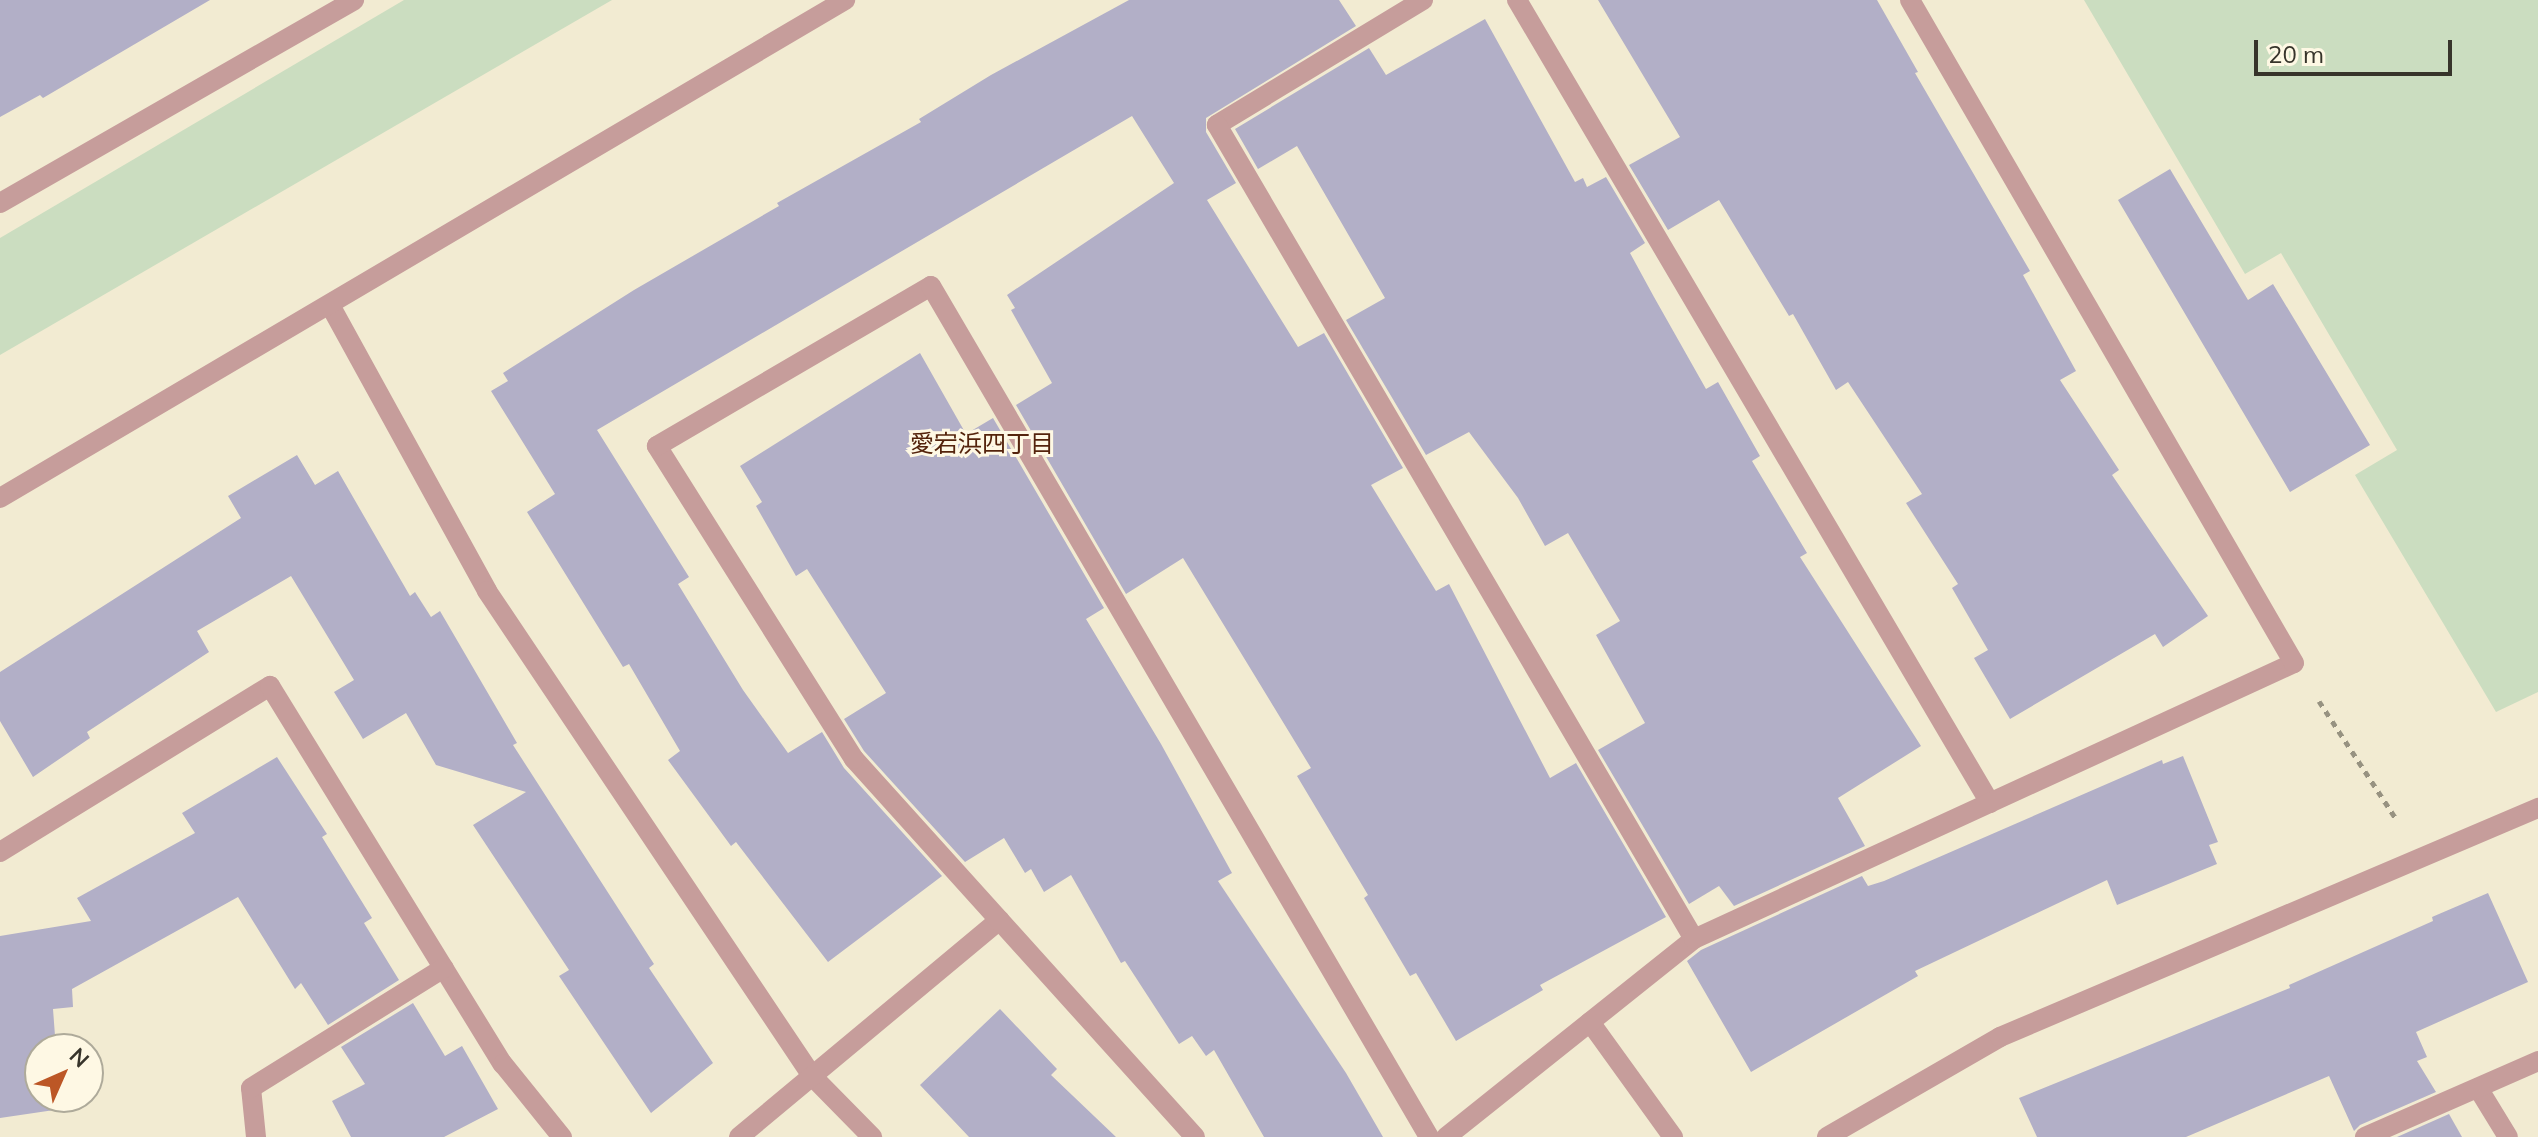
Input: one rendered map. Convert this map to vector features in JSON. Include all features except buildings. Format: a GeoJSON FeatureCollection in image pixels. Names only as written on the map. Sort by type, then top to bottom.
{"type":"FeatureCollection","features":[{"type":"Feature","properties":{"kind":"street"},"geometry":{"type":"LineString","coordinates":[[0,203],[354,0]]}},
{"type":"Feature","properties":{"kind":"street"},"geometry":{"type":"LineString","coordinates":[[0,498],[845,0]]}},
{"type":"Feature","properties":{"kind":"street"},"geometry":{"type":"LineString","coordinates":[[1423,0],[1217,125],[1694,939]]}},
{"type":"Feature","properties":{"kind":"street"},"geometry":{"type":"LineString","coordinates":[[1517,0],[1990,803]]}},
{"type":"Feature","properties":{"kind":"street"},"geometry":{"type":"LineString","coordinates":[[1446,1137],[1694,939],[2294,663],[1910,0]]}},
{"type":"Feature","properties":{"kind":"street"},"geometry":{"type":"LineString","coordinates":[[1195,1137],[854,759],[657,446],[931,286],[1429,1137]]}},
{"type":"Feature","properties":{"kind":"street"},"geometry":{"type":"LineString","coordinates":[[330,305],[487,591],[812,1076],[872,1137]]}},
{"type":"Feature","properties":{"kind":"street"},"geometry":{"type":"LineString","coordinates":[[0,852],[270,686],[503,1064],[562,1137]]}},
{"type":"Feature","properties":{"kind":"street"},"geometry":{"type":"LineString","coordinates":[[1827,1137],[2000,1037],[2538,808]]}},
{"type":"Feature","properties":{"kind":"street"},"geometry":{"type":"LineString","coordinates":[[739,1137],[999,920]]}},
{"type":"Feature","properties":{"kind":"street"},"geometry":{"type":"LineString","coordinates":[[256,1137],[251,1088],[444,968]]}},
{"type":"Feature","properties":{"kind":"street"},"geometry":{"type":"LineString","coordinates":[[1590,1022],[1673,1137]]}},
{"type":"Feature","properties":{"kind":"street"},"geometry":{"type":"LineString","coordinates":[[2365,1137],[2538,1061]]}},
{"type":"Feature","properties":{"kind":"street"},"geometry":{"type":"LineString","coordinates":[[2478,1088],[2508,1137]]}},
{"type":"Feature","properties":{"kind":"path"},"geometry":{"type":"LineString","coordinates":[[2294,663],[2421,857]]}},
{"type":"Feature","properties":{"kind":"green space"},"geometry":{"type":"Polygon","coordinates":[[[404,0],[612,0],[0,355],[0,238],[404,0]]]}},
{"type":"Feature","properties":{"kind":"green space"},"geometry":{"type":"Polygon","coordinates":[[[2084,0],[2538,0],[2538,692],[2496,712],[2355,475],[2397,450],[2281,253],[2245,274],[2084,0]]]}},
{"type":"Feature","properties":{"kind":"district","name":"愛宕浜四丁目"},"geometry":{"type":"Point","coordinates":[982,444]}}]}
